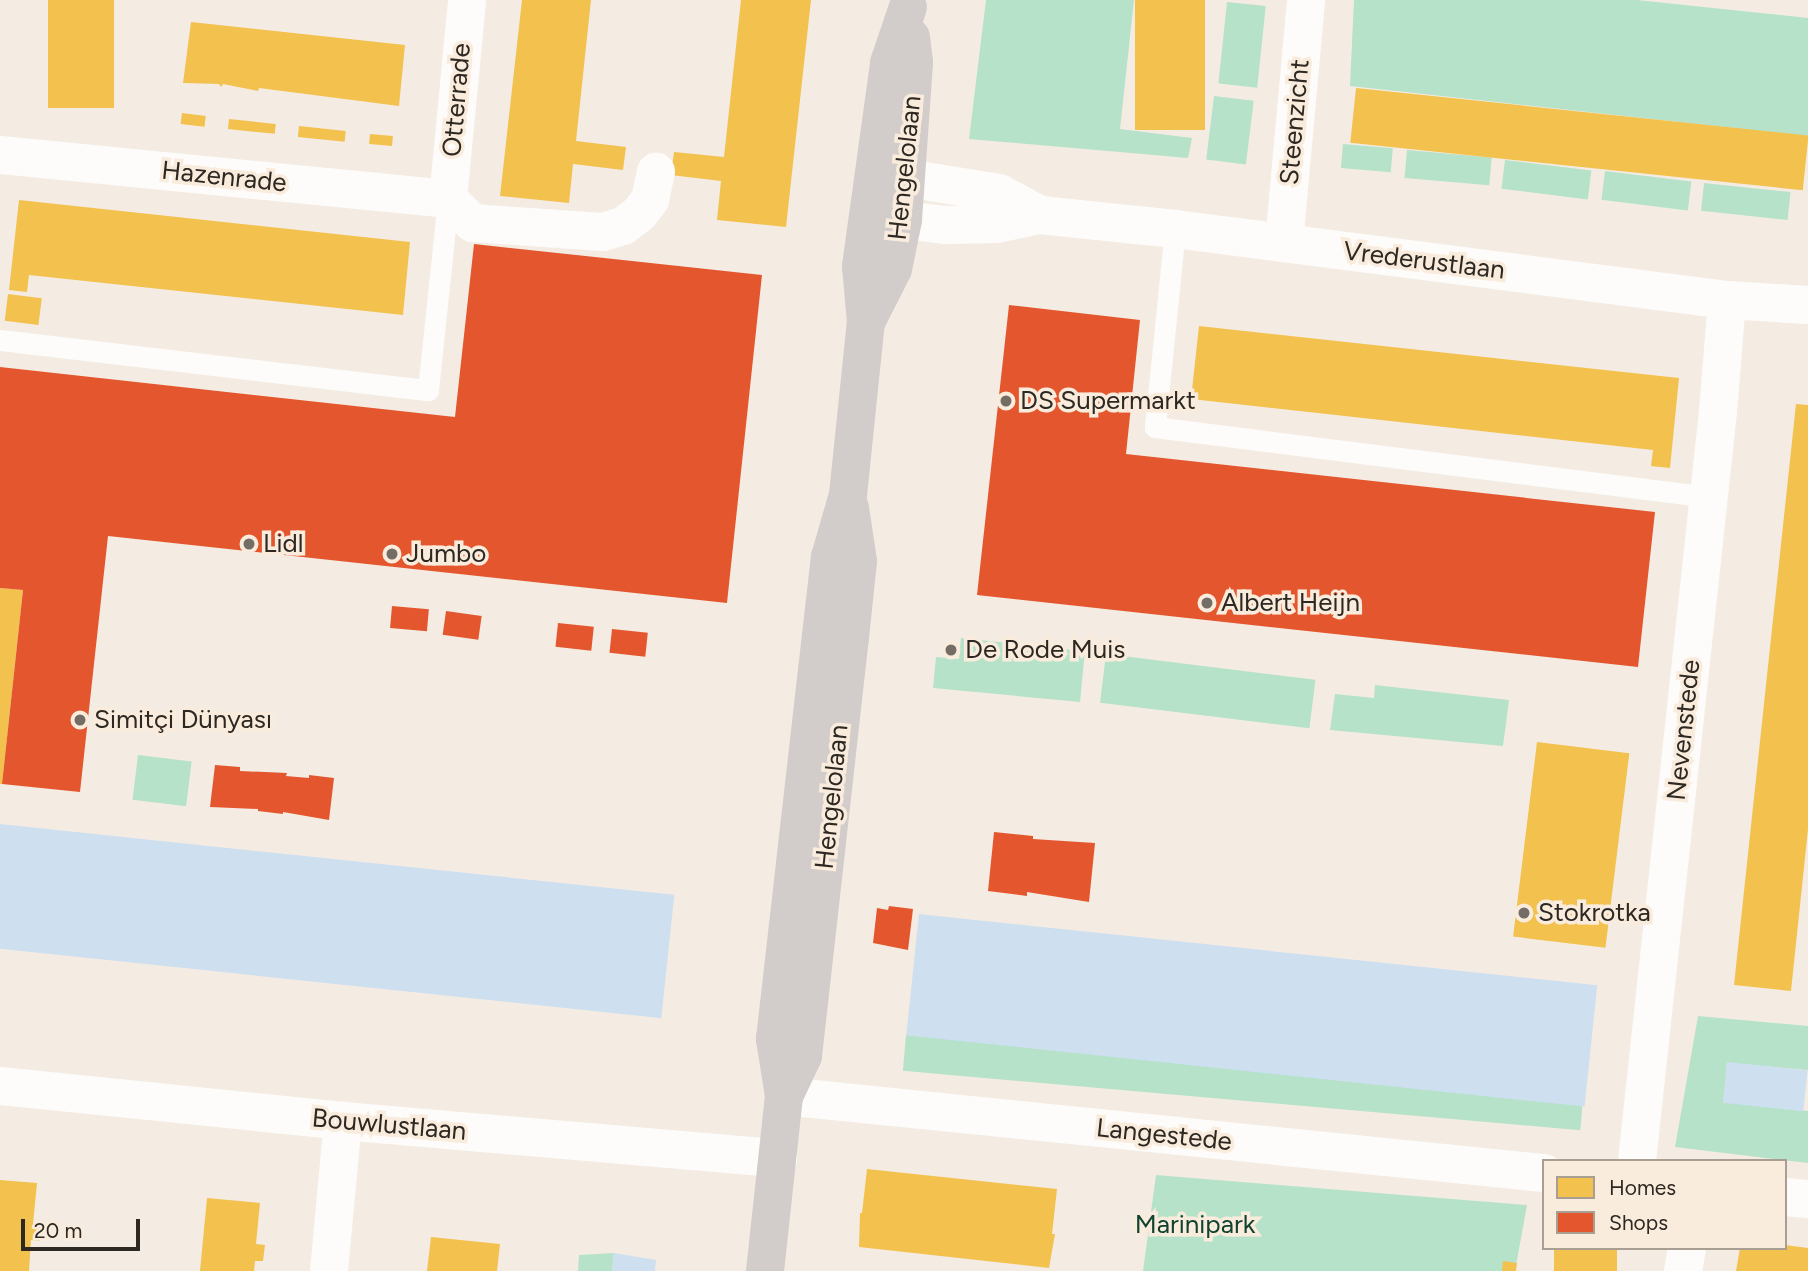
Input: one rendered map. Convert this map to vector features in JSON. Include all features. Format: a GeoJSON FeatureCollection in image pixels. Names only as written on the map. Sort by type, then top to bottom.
{"type":"FeatureCollection","features":[{"type":"Feature","properties":{"kind":"street","name":"Otterrade"},"geometry":{"type":"LineString","coordinates":[[448,199],[467,0]]}},
{"type":"Feature","properties":{"kind":"street","name":"Steenzicht"},"geometry":{"type":"LineString","coordinates":[[1284,243],[1306,0]]}},
{"type":"Feature","properties":{"kind":"street","name":"Hengelolaan"},"geometry":{"type":"LineString","coordinates":[[866,322],[893,268],[903,220],[914,62],[908,4]]}},
{"type":"Feature","properties":{"kind":"street","name":"Hengelolaan"},"geometry":{"type":"LineString","coordinates":[[765,1271],[785,1096],[775,1039],[830,557],[848,495],[866,322],[861,266],[889,63],[908,4]]}},
{"type":"Feature","properties":{"kind":"street","name":"Hazenrade"},"geometry":{"type":"LineString","coordinates":[[0,155],[448,199]]}},
{"type":"Feature","properties":{"kind":"street"},"geometry":{"type":"LineString","coordinates":[[448,199],[473,223],[603,232],[623,226],[639,214],[650,200],[656,172]]}},
{"type":"Feature","properties":{"kind":"street"},"geometry":{"type":"LineString","coordinates":[[903,220],[871,192],[906,178]]}},
{"type":"Feature","properties":{"kind":"street","name":"Vrederustlaan"},"geometry":{"type":"LineString","coordinates":[[906,178],[999,193],[1040,215]]}},
{"type":"Feature","properties":{"kind":"street","name":"Vrederustlaan"},"geometry":{"type":"LineString","coordinates":[[903,220],[945,225],[996,224],[1040,215],[1175,229],[1727,300],[1808,305]]}},
{"type":"Feature","properties":{"kind":"street","name":"Nevenstede"},"geometry":{"type":"LineString","coordinates":[[1637,1159],[1709,497],[1727,300]]}},
{"type":"Feature","properties":{"kind":"street","name":"Bouwlustlaan"},"geometry":{"type":"LineString","coordinates":[[0,1086],[343,1121],[778,1158]]}},
{"type":"Feature","properties":{"kind":"street","name":"Langestede"},"geometry":{"type":"LineString","coordinates":[[785,1096],[1542,1173]]}},
{"type":"Feature","properties":{"kind":"street"},"geometry":{"type":"LineString","coordinates":[[329,1271],[343,1121]]}},
{"type":"Feature","properties":{"kind":"street"},"geometry":{"type":"LineString","coordinates":[[1787,1197],[1808,1199]]}},
{"type":"Feature","properties":{"kind":"street"},"geometry":{"type":"LineString","coordinates":[[1684,1271],[1687,1250]]}},
{"type":"Feature","properties":{"kind":"lane"},"geometry":{"type":"LineString","coordinates":[[0,340],[428,390],[448,199]]}},
{"type":"Feature","properties":{"kind":"lane"},"geometry":{"type":"LineString","coordinates":[[1175,229],[1155,427],[1709,497]]}},
{"type":"Feature","properties":{"kind":"green space"},"geometry":{"type":"Polygon","coordinates":[[[986,0],[1134,0],[1120,129],[1192,138],[1188,158],[969,139],[986,0]]]}},
{"type":"Feature","properties":{"kind":"green space"},"geometry":{"type":"Polygon","coordinates":[[[1354,0],[1637,0],[1808,18],[1808,136],[1350,86],[1354,0]]]}},
{"type":"Feature","properties":{"kind":"green space"},"geometry":{"type":"Polygon","coordinates":[[[1227,2],[1266,6],[1257,88],[1218,84],[1227,2]]]}},
{"type":"Feature","properties":{"kind":"green space"},"geometry":{"type":"Polygon","coordinates":[[[1214,96],[1254,101],[1246,164],[1206,160],[1214,96]]]}},
{"type":"Feature","properties":{"kind":"green space"},"geometry":{"type":"Polygon","coordinates":[[[1343,144],[1393,148],[1391,172],[1341,168],[1343,144]]]}},
{"type":"Feature","properties":{"kind":"green space"},"geometry":{"type":"Polygon","coordinates":[[[1407,150],[1492,157],[1489,185],[1405,178],[1407,150]]]}},
{"type":"Feature","properties":{"kind":"green space"},"geometry":{"type":"Polygon","coordinates":[[[1505,160],[1591,171],[1588,199],[1501,189],[1505,160]]]}},
{"type":"Feature","properties":{"kind":"green space"},"geometry":{"type":"Polygon","coordinates":[[[1605,171],[1691,182],[1688,210],[1601,200],[1605,171]]]}},
{"type":"Feature","properties":{"kind":"green space"},"geometry":{"type":"Polygon","coordinates":[[[1704,183],[1791,192],[1788,220],[1701,211],[1704,183]]]}},
{"type":"Feature","properties":{"kind":"green space"},"geometry":{"type":"Polygon","coordinates":[[[961,638],[1085,651],[1080,702],[933,688],[936,657],[959,659],[961,638]]]}},
{"type":"Feature","properties":{"kind":"green space"},"geometry":{"type":"Polygon","coordinates":[[[1106,654],[1315,680],[1309,728],[1100,703],[1106,654]]]}},
{"type":"Feature","properties":{"kind":"green space"},"geometry":{"type":"Polygon","coordinates":[[[1375,685],[1509,700],[1503,746],[1330,730],[1335,694],[1374,698],[1375,685]]]}},
{"type":"Feature","properties":{"kind":"green space"},"geometry":{"type":"Polygon","coordinates":[[[138,755],[192,762],[186,806],[133,800],[138,755]]]}},
{"type":"Feature","properties":{"kind":"green space"},"geometry":{"type":"Polygon","coordinates":[[[1698,1016],[1808,1026],[1808,1070],[1727,1063],[1724,1102],[1808,1111],[1808,1163],[1675,1147],[1698,1016]]]}},
{"type":"Feature","properties":{"kind":"green space"},"geometry":{"type":"Polygon","coordinates":[[[906,1035],[1583,1094],[1580,1130],[903,1071],[906,1035]]]}},
{"type":"Feature","properties":{"kind":"green space","name":"Marinipark"},"geometry":{"type":"Polygon","coordinates":[[[1156,1175],[1527,1205],[1515,1271],[1143,1271],[1156,1175]]]}},
{"type":"Feature","properties":{"kind":"green space"},"geometry":{"type":"Polygon","coordinates":[[[614,1253],[612,1271],[578,1271],[579,1255],[614,1253]]]}},
{"type":"Feature","properties":{"kind":"water"},"geometry":{"type":"Polygon","coordinates":[[[0,824],[674,895],[661,1018],[0,949],[0,824]]]}},
{"type":"Feature","properties":{"kind":"water"},"geometry":{"type":"Polygon","coordinates":[[[919,914],[1597,985],[1585,1107],[906,1035],[919,914]]]}},
{"type":"Feature","properties":{"kind":"water"},"geometry":{"type":"Polygon","coordinates":[[[1727,1062],[1808,1070],[1803,1111],[1723,1103],[1727,1062]]]}},
{"type":"Feature","properties":{"kind":"water"},"geometry":{"type":"Polygon","coordinates":[[[614,1253],[656,1260],[655,1271],[612,1271],[614,1253]]]}},
{"type":"Feature","properties":{"kind":"building: Homes"},"geometry":{"type":"Polygon","coordinates":[[[48,0],[114,0],[114,108],[48,108],[48,0]]]}},
{"type":"Feature","properties":{"kind":"building: Homes"},"geometry":{"type":"Polygon","coordinates":[[[522,0],[591,0],[576,141],[626,147],[623,170],[573,164],[569,203],[500,196],[522,0]]]}},
{"type":"Feature","properties":{"kind":"building: Homes"},"geometry":{"type":"Polygon","coordinates":[[[741,0],[811,0],[786,227],[717,220],[721,181],[671,175],[674,152],[724,157],[741,0]]]}},
{"type":"Feature","properties":{"kind":"building: Homes"},"geometry":{"type":"Polygon","coordinates":[[[1135,0],[1205,0],[1205,130],[1135,130],[1135,0]]]}},
{"type":"Feature","properties":{"kind":"building: Homes"},"geometry":{"type":"Polygon","coordinates":[[[191,22],[405,45],[399,106],[259,88],[258,91],[223,84],[221,87],[219,84],[183,83],[191,22]]]}},
{"type":"Feature","properties":{"kind":"building: Homes"},"geometry":{"type":"Polygon","coordinates":[[[1356,88],[1808,136],[1803,190],[1350,143],[1356,88]]]}},
{"type":"Feature","properties":{"kind":"building: Homes"},"geometry":{"type":"Polygon","coordinates":[[[182,113],[206,116],[204,127],[181,124],[182,113]]]}},
{"type":"Feature","properties":{"kind":"building: Homes"},"geometry":{"type":"Polygon","coordinates":[[[229,119],[276,124],[275,134],[228,129],[229,119]]]}},
{"type":"Feature","properties":{"kind":"building: Homes"},"geometry":{"type":"Polygon","coordinates":[[[299,126],[346,131],[345,142],[298,137],[299,126]]]}},
{"type":"Feature","properties":{"kind":"building: Homes"},"geometry":{"type":"Polygon","coordinates":[[[370,134],[393,136],[392,146],[369,144],[370,134]]]}},
{"type":"Feature","properties":{"kind":"building: Homes"},"geometry":{"type":"Polygon","coordinates":[[[19,200],[410,242],[403,315],[29,275],[27,292],[9,290],[19,200]]]}},
{"type":"Feature","properties":{"kind":"building: Homes"},"geometry":{"type":"Polygon","coordinates":[[[8,294],[42,298],[38,325],[5,321],[8,294]]]}},
{"type":"Feature","properties":{"kind":"building: Homes"},"geometry":{"type":"Polygon","coordinates":[[[1199,326],[1679,378],[1670,468],[1651,466],[1653,450],[1191,399],[1199,326]]]}},
{"type":"Feature","properties":{"kind":"building: Homes"},"geometry":{"type":"Polygon","coordinates":[[[1796,404],[1808,405],[1808,829],[1791,991],[1734,985],[1796,404]]]}},
{"type":"Feature","properties":{"kind":"building: Homes"},"geometry":{"type":"Polygon","coordinates":[[[0,588],[23,590],[2,784],[0,784],[0,588]]]}},
{"type":"Feature","properties":{"kind":"building: Homes"},"geometry":{"type":"Polygon","coordinates":[[[1537,742],[1629,753],[1605,948],[1513,937],[1537,742]]]}},
{"type":"Feature","properties":{"kind":"building: Homes"},"geometry":{"type":"Polygon","coordinates":[[[867,1169],[1057,1189],[1052,1234],[1055,1234],[1049,1268],[859,1247],[860,1213],[867,1169]]]}},
{"type":"Feature","properties":{"kind":"building: Homes"},"geometry":{"type":"Polygon","coordinates":[[[0,1180],[37,1183],[33,1224],[42,1225],[40,1241],[31,1240],[29,1271],[0,1271],[0,1180]]]}},
{"type":"Feature","properties":{"kind":"building: Homes"},"geometry":{"type":"Polygon","coordinates":[[[207,1198],[260,1203],[256,1244],[265,1245],[263,1261],[255,1261],[254,1271],[200,1271],[207,1198]]]}},
{"type":"Feature","properties":{"kind":"building: Homes"},"geometry":{"type":"Polygon","coordinates":[[[431,1237],[500,1244],[497,1271],[427,1271],[431,1237]]]}},
{"type":"Feature","properties":{"kind":"building: Homes"},"geometry":{"type":"Polygon","coordinates":[[[1787,1245],[1808,1248],[1808,1271],[1736,1271],[1740,1250],[1787,1250],[1787,1245]]]}},
{"type":"Feature","properties":{"kind":"building: Homes"},"geometry":{"type":"Polygon","coordinates":[[[1554,1250],[1617,1250],[1617,1271],[1554,1271],[1554,1250]]]}},
{"type":"Feature","properties":{"kind":"building: Homes"},"geometry":{"type":"Polygon","coordinates":[[[1503,1261],[1517,1263],[1516,1271],[1502,1271],[1503,1261]]]}},
{"type":"Feature","properties":{"kind":"building: Shops"},"geometry":{"type":"Polygon","coordinates":[[[474,244],[762,275],[727,603],[108,536],[80,792],[2,784],[23,590],[0,588],[0,367],[455,417],[474,244]]]}},
{"type":"Feature","properties":{"kind":"building: Shops"},"geometry":{"type":"Polygon","coordinates":[[[1009,305],[1140,320],[1126,454],[1655,512],[1638,667],[977,595],[1009,305]]]}},
{"type":"Feature","properties":{"kind":"building: Shops"},"geometry":{"type":"Polygon","coordinates":[[[392,606],[429,609],[427,631],[390,628],[392,606]]]}},
{"type":"Feature","properties":{"kind":"building: Shops"},"geometry":{"type":"Polygon","coordinates":[[[446,611],[482,616],[478,640],[443,635],[446,611]]]}},
{"type":"Feature","properties":{"kind":"building: Shops"},"geometry":{"type":"Polygon","coordinates":[[[558,623],[594,627],[591,651],[555,647],[558,623]]]}},
{"type":"Feature","properties":{"kind":"building: Shops"},"geometry":{"type":"Polygon","coordinates":[[[612,629],[648,633],[645,657],[609,653],[612,629]]]}},
{"type":"Feature","properties":{"kind":"building: Shops"},"geometry":{"type":"Polygon","coordinates":[[[215,765],[240,767],[240,771],[334,778],[329,820],[258,809],[210,807],[215,765]]]}},
{"type":"Feature","properties":{"kind":"building: Shops"},"geometry":{"type":"Polygon","coordinates":[[[994,832],[1033,836],[1033,839],[1095,843],[1089,902],[1027,892],[1027,896],[988,891],[994,832]]]}},
{"type":"Feature","properties":{"kind":"building: Shops"},"geometry":{"type":"Polygon","coordinates":[[[889,906],[913,909],[908,950],[873,943],[877,908],[888,910],[889,906]]]}},
{"type":"Feature","properties":{"kind":"place","name":"DS Supermarkt"},"geometry":{"type":"Point","coordinates":[1006,401]}},
{"type":"Feature","properties":{"kind":"place","name":"Lidl"},"geometry":{"type":"Point","coordinates":[249,544]}},
{"type":"Feature","properties":{"kind":"place","name":"Jumbo"},"geometry":{"type":"Point","coordinates":[392,554]}},
{"type":"Feature","properties":{"kind":"place","name":"Albert Heijn"},"geometry":{"type":"Point","coordinates":[1207,603]}},
{"type":"Feature","properties":{"kind":"place","name":"De Rode Muis"},"geometry":{"type":"Point","coordinates":[951,650]}},
{"type":"Feature","properties":{"kind":"place","name":"Simitçi Dünyası"},"geometry":{"type":"Point","coordinates":[80,720]}},
{"type":"Feature","properties":{"kind":"place","name":"Stokrotka"},"geometry":{"type":"Point","coordinates":[1524,913]}}]}
